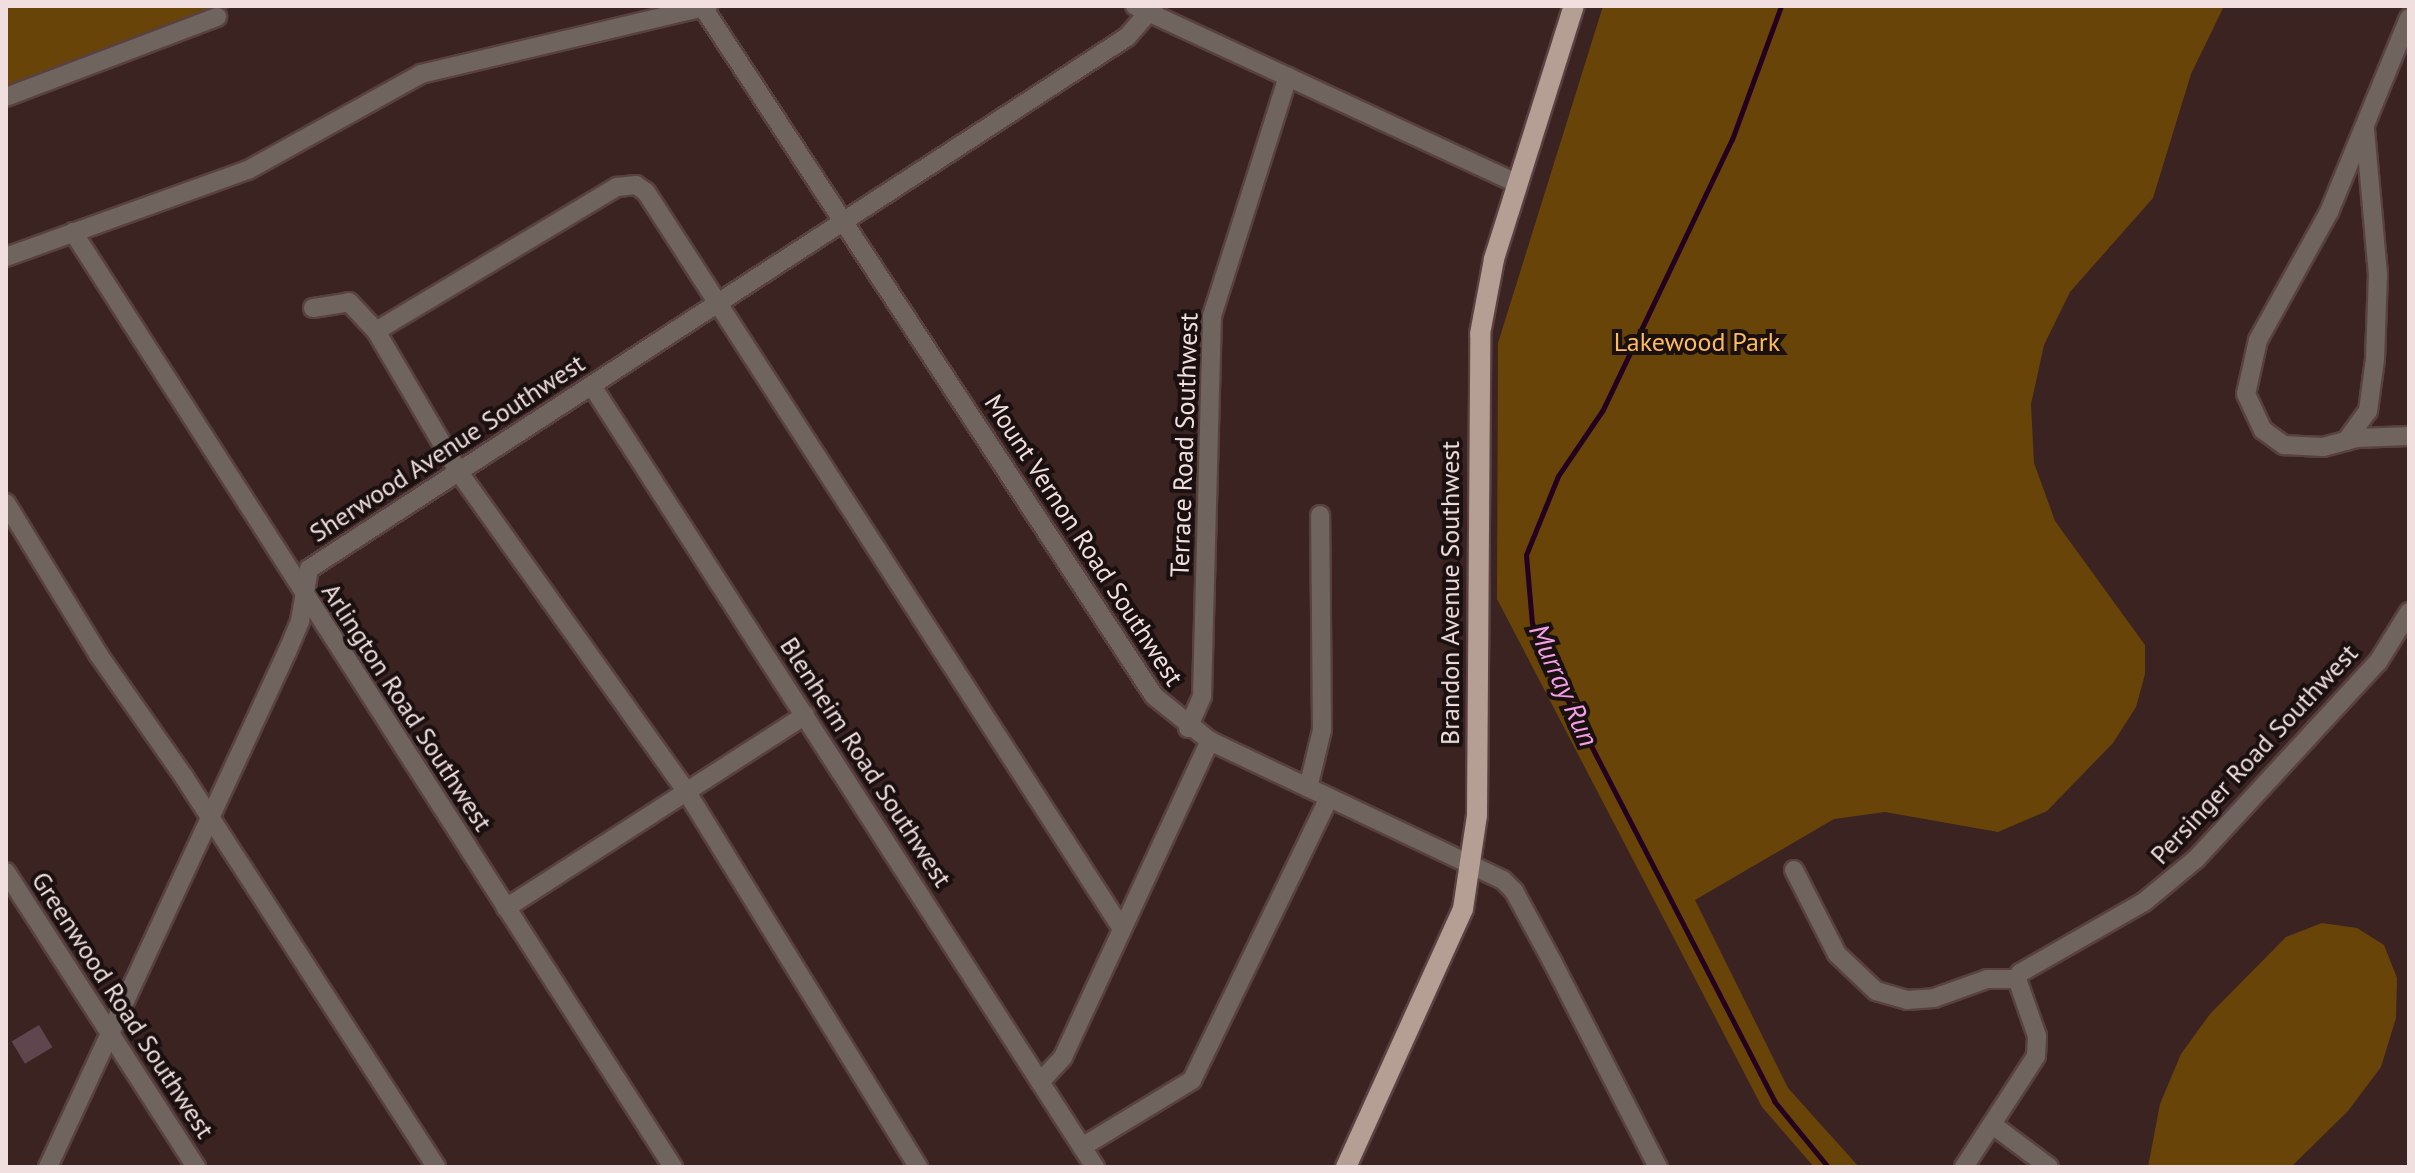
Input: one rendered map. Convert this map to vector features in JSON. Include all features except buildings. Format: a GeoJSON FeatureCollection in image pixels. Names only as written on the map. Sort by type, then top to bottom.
{"type":"FeatureCollection","features":[{"type":"Feature","properties":{"kind":"main road","name":"Brandon Avenue Southwest"},"geometry":{"type":"LineString","coordinates":[[1346,1167],[1452,939],[1472,866],[1477,815],[1480,334],[1494,259],[1574,6]]}},
{"type":"Feature","properties":{"kind":"street"},"geometry":{"type":"LineString","coordinates":[[6,257],[248,170],[421,74],[706,8]]}},
{"type":"Feature","properties":{"kind":"street","name":"Mount Vernon Road Southwest"},"geometry":{"type":"LineString","coordinates":[[706,8],[1154,696],[1188,728],[1210,741],[1472,866],[1514,891],[1654,1165]]}},
{"type":"Feature","properties":{"kind":"street"},"geometry":{"type":"LineString","coordinates":[[1147,8],[1517,183]]}},
{"type":"Feature","properties":{"kind":"street","name":"Sherwood Avenue Southwest"},"geometry":{"type":"LineString","coordinates":[[48,1167],[287,652],[300,621],[301,591],[309,569],[1127,37],[1147,8]]}},
{"type":"Feature","properties":{"kind":"street"},"geometry":{"type":"LineString","coordinates":[[6,97],[217,17]]}},
{"type":"Feature","properties":{"kind":"street"},"geometry":{"type":"LineString","coordinates":[[2409,18],[2329,212],[2258,340],[2246,376],[2251,411],[2273,440],[2302,448],[2409,436]]}},
{"type":"Feature","properties":{"kind":"street","name":"Terrace Road Southwest"},"geometry":{"type":"LineString","coordinates":[[1188,728],[1202,696],[1212,316],[1288,77]]}},
{"type":"Feature","properties":{"kind":"street"},"geometry":{"type":"LineString","coordinates":[[2346,441],[2368,411],[2375,359],[2378,275],[2365,125]]}},
{"type":"Feature","properties":{"kind":"street"},"geometry":{"type":"LineString","coordinates":[[376,331],[627,184],[646,192],[1122,929]]}},
{"type":"Feature","properties":{"kind":"street","name":"Arlington Road Southwest"},"geometry":{"type":"LineString","coordinates":[[73,232],[673,1167]]}},
{"type":"Feature","properties":{"kind":"street"},"geometry":{"type":"LineString","coordinates":[[313,308],[349,302],[376,331],[458,471],[686,791],[918,1167]]}},
{"type":"Feature","properties":{"kind":"street","name":"Blenheim Road Southwest"},"geometry":{"type":"LineString","coordinates":[[592,386],[1095,1167]]}},
{"type":"Feature","properties":{"kind":"street"},"geometry":{"type":"LineString","coordinates":[[6,503],[98,654],[210,817],[436,1167]]}},
{"type":"Feature","properties":{"kind":"street"},"geometry":{"type":"LineString","coordinates":[[1308,788],[1322,730],[1320,515]]}},
{"type":"Feature","properties":{"kind":"street","name":"Persinger Road Southwest"},"geometry":{"type":"LineString","coordinates":[[2017,979],[2144,902],[2196,859],[2378,662],[2409,612]]}},
{"type":"Feature","properties":{"kind":"street"},"geometry":{"type":"LineString","coordinates":[[506,908],[805,715]]}},
{"type":"Feature","properties":{"kind":"street"},"geometry":{"type":"LineString","coordinates":[[1040,1082],[1063,1057],[1210,741]]}},
{"type":"Feature","properties":{"kind":"street"},"geometry":{"type":"LineString","coordinates":[[1082,1147],[1192,1080],[1329,798]]}},
{"type":"Feature","properties":{"kind":"street"},"geometry":{"type":"LineString","coordinates":[[1794,870],[1837,954],[1876,991],[1907,1000],[1934,998],[1987,979],[2017,979],[2034,1023],[2036,1056],[1964,1167]]}},
{"type":"Feature","properties":{"kind":"street","name":"Greenwood Road Southwest"},"geometry":{"type":"LineString","coordinates":[[6,872],[196,1167]]}},
{"type":"Feature","properties":{"kind":"street"},"geometry":{"type":"LineString","coordinates":[[1993,1125],[2049,1167]]}},
{"type":"Feature","properties":{"kind":"green space"},"geometry":{"type":"Polygon","coordinates":[[[6,6],[235,6],[6,85],[6,6]]]}},
{"type":"Feature","properties":{"kind":"green space","name":"Lakewood Park"},"geometry":{"type":"Polygon","coordinates":[[[1603,6],[2224,6],[2191,74],[2153,198],[2070,292],[2044,345],[2031,404],[2034,463],[2055,521],[2145,645],[2145,674],[2136,707],[2113,743],[2047,811],[1998,832],[1885,812],[1834,819],[1695,900],[1788,1088],[1859,1167],[1814,1167],[1762,1107],[1497,599],[1498,343],[1603,6]]]}},
{"type":"Feature","properties":{"kind":"green space"},"geometry":{"type":"Polygon","coordinates":[[[2322,923],[2357,928],[2384,945],[2397,978],[2396,1018],[2381,1067],[2348,1111],[2291,1167],[2148,1167],[2160,1104],[2181,1054],[2210,1014],[2286,937],[2322,923]]]}},
{"type":"Feature","properties":{"kind":"waterway","name":"Murray Run"},"geometry":{"type":"LineString","coordinates":[[1781,6],[1732,139],[1602,411],[1558,476],[1526,555],[1532,623],[1553,672],[1774,1101],[1828,1167]]}}]}
